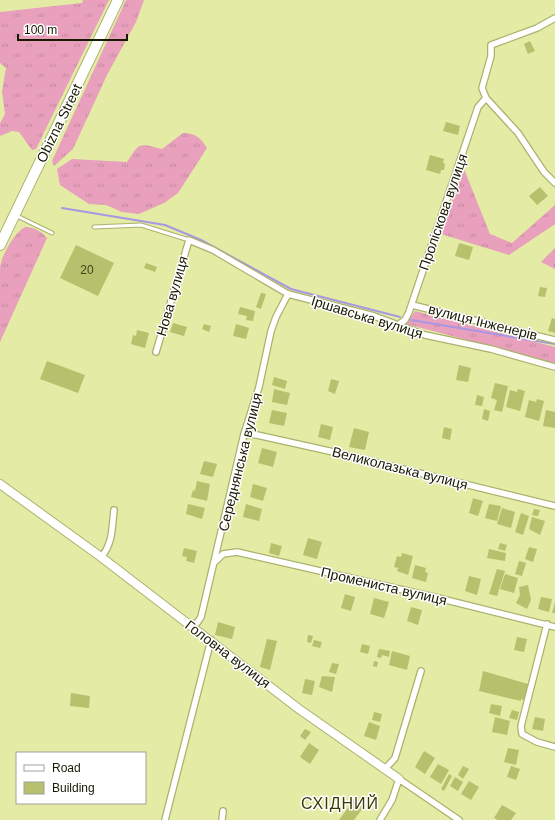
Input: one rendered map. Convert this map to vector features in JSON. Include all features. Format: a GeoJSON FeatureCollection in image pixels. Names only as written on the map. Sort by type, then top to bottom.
{"type":"FeatureCollection","features":[{"type":"Feature","properties":{"kind":"highway","name":"Obizna Street"},"geometry":{"type":"LineString","coordinates":[[0,246],[2,236],[15,215],[118,0]]}},
{"type":"Feature","properties":{"kind":"street"},"geometry":{"type":"LineString","coordinates":[[555,18],[537,28],[491,45],[491,56],[482,88],[486,98],[518,133],[544,172],[555,183]]}},
{"type":"Feature","properties":{"kind":"street","name":"Проліскова вулиця"},"geometry":{"type":"LineString","coordinates":[[398,325],[405,320],[412,305],[478,107],[486,98]]}},
{"type":"Feature","properties":{"kind":"street","name":"Іршавська вулиця"},"geometry":{"type":"LineString","coordinates":[[189,240],[213,250],[288,294],[398,325],[425,335],[491,349],[555,367]]}},
{"type":"Feature","properties":{"kind":"street","name":"Нова вулиця"},"geometry":{"type":"LineString","coordinates":[[156,352],[189,240]]}},
{"type":"Feature","properties":{"kind":"street","name":"Середнянська вулиця"},"geometry":{"type":"LineString","coordinates":[[189,625],[197,623],[201,617],[216,561],[244,434],[259,387],[271,331],[276,317],[288,294]]}},
{"type":"Feature","properties":{"kind":"street","name":"вулиця Інженерів"},"geometry":{"type":"LineString","coordinates":[[412,305],[555,340]]}},
{"type":"Feature","properties":{"kind":"street","name":"Великолазька вулиця"},"geometry":{"type":"LineString","coordinates":[[244,434],[257,435],[328,451],[555,506]]}},
{"type":"Feature","properties":{"kind":"street","name":"Головна вулиця"},"geometry":{"type":"LineString","coordinates":[[0,484],[101,557],[300,709],[459,820]]}},
{"type":"Feature","properties":{"kind":"street"},"geometry":{"type":"LineString","coordinates":[[101,557],[111,539],[114,510]]}},
{"type":"Feature","properties":{"kind":"street","name":"Промениста вулиця"},"geometry":{"type":"LineString","coordinates":[[216,561],[223,554],[237,552],[555,626]]}},
{"type":"Feature","properties":{"kind":"street"},"geometry":{"type":"LineString","coordinates":[[547,624],[521,726],[522,734],[555,746]]}},
{"type":"Feature","properties":{"kind":"street"},"geometry":{"type":"LineString","coordinates":[[165,820],[211,640]]}},
{"type":"Feature","properties":{"kind":"street"},"geometry":{"type":"LineString","coordinates":[[385,769],[395,758],[422,671]]}},
{"type":"Feature","properties":{"kind":"street"},"geometry":{"type":"LineString","coordinates":[[380,820],[392,800],[399,779]]}},
{"type":"Feature","properties":{"kind":"street"},"geometry":{"type":"LineString","coordinates":[[222,820],[223,811]]}},
{"type":"Feature","properties":{"kind":"lane"},"geometry":{"type":"LineString","coordinates":[[15,215],[52,233]]}},
{"type":"Feature","properties":{"kind":"lane"},"geometry":{"type":"LineString","coordinates":[[94,227],[141,225],[189,240]]}},
{"type":"Feature","properties":{"kind":"green space"},"geometry":{"type":"Polygon","coordinates":[[[83,0],[109,0],[36,149],[32,150],[19,132],[12,131],[0,136],[0,123],[5,114],[2,91],[6,68],[0,63],[0,12],[82,3],[83,0]]]}},
{"type":"Feature","properties":{"kind":"green space"},"geometry":{"type":"Polygon","coordinates":[[[126,0],[144,0],[136,22],[107,75],[73,149],[54,166],[52,161],[126,0]]]}},
{"type":"Feature","properties":{"kind":"green space"},"geometry":{"type":"Polygon","coordinates":[[[183,133],[191,134],[197,137],[207,148],[178,193],[164,203],[139,214],[122,212],[106,205],[89,204],[60,185],[57,169],[72,159],[127,162],[140,146],[144,145],[162,149],[183,133]]]}},
{"type":"Feature","properties":{"kind":"green space"},"geometry":{"type":"Polygon","coordinates":[[[464,169],[490,234],[512,243],[555,205],[555,224],[509,255],[441,234],[461,173],[464,169]]]}},
{"type":"Feature","properties":{"kind":"green space"},"geometry":{"type":"Polygon","coordinates":[[[25,227],[37,230],[47,238],[0,342],[1,263],[5,251],[13,239],[25,227]]]}},
{"type":"Feature","properties":{"kind":"green space"},"geometry":{"type":"Polygon","coordinates":[[[555,248],[555,269],[541,262],[555,248]]]}},
{"type":"Feature","properties":{"kind":"green space"},"geometry":{"type":"Polygon","coordinates":[[[415,311],[555,347],[555,363],[406,324],[415,311]]]}},
{"type":"Feature","properties":{"kind":"building"},"geometry":{"type":"Polygon","coordinates":[[[530,41],[535,51],[528,54],[524,44],[530,41]]]}},
{"type":"Feature","properties":{"kind":"building"},"geometry":{"type":"Polygon","coordinates":[[[446,122],[460,126],[458,135],[443,131],[446,122]]]}},
{"type":"Feature","properties":{"kind":"building"},"geometry":{"type":"Polygon","coordinates":[[[430,155],[444,159],[444,170],[441,170],[440,174],[426,170],[430,155]]]}},
{"type":"Feature","properties":{"kind":"building"},"geometry":{"type":"Polygon","coordinates":[[[540,187],[548,196],[537,205],[529,196],[540,187]]]}},
{"type":"Feature","properties":{"kind":"building"},"geometry":{"type":"Polygon","coordinates":[[[459,243],[473,247],[469,260],[455,256],[459,243]]]}},
{"type":"Feature","properties":{"kind":"building"},"geometry":{"type":"Polygon","coordinates":[[[76,245],[114,263],[98,296],[60,278],[76,245]]]}},
{"type":"Feature","properties":{"kind":"building"},"geometry":{"type":"Polygon","coordinates":[[[146,263],[157,267],[155,272],[144,268],[146,263]]]}},
{"type":"Feature","properties":{"kind":"building"},"geometry":{"type":"Polygon","coordinates":[[[540,287],[547,288],[545,297],[538,296],[540,287]]]}},
{"type":"Feature","properties":{"kind":"building"},"geometry":{"type":"Polygon","coordinates":[[[261,293],[266,294],[261,309],[256,307],[261,293]]]}},
{"type":"Feature","properties":{"kind":"building"},"geometry":{"type":"Polygon","coordinates":[[[240,307],[255,311],[253,321],[246,320],[247,316],[238,314],[240,307]]]}},
{"type":"Feature","properties":{"kind":"building"},"geometry":{"type":"Polygon","coordinates":[[[552,318],[555,319],[555,333],[548,331],[552,318]]]}},
{"type":"Feature","properties":{"kind":"building"},"geometry":{"type":"Polygon","coordinates":[[[173,323],[187,327],[184,336],[170,332],[173,323]]]}},
{"type":"Feature","properties":{"kind":"building"},"geometry":{"type":"Polygon","coordinates":[[[204,324],[211,326],[209,332],[202,329],[204,324]]]}},
{"type":"Feature","properties":{"kind":"building"},"geometry":{"type":"Polygon","coordinates":[[[236,324],[249,328],[246,339],[233,336],[236,324]]]}},
{"type":"Feature","properties":{"kind":"building"},"geometry":{"type":"Polygon","coordinates":[[[137,330],[149,333],[145,348],[131,344],[133,335],[136,336],[137,330]]]}},
{"type":"Feature","properties":{"kind":"building"},"geometry":{"type":"Polygon","coordinates":[[[47,361],[85,375],[78,393],[40,379],[47,361]]]}},
{"type":"Feature","properties":{"kind":"building"},"geometry":{"type":"Polygon","coordinates":[[[459,365],[471,368],[468,382],[456,380],[459,365]]]}},
{"type":"Feature","properties":{"kind":"building"},"geometry":{"type":"Polygon","coordinates":[[[274,377],[287,381],[285,389],[272,385],[274,377]]]}},
{"type":"Feature","properties":{"kind":"building"},"geometry":{"type":"Polygon","coordinates":[[[331,379],[339,381],[335,394],[328,391],[331,379]]]}},
{"type":"Feature","properties":{"kind":"building"},"geometry":{"type":"Polygon","coordinates":[[[495,383],[508,386],[502,412],[494,410],[497,400],[491,398],[495,383]]]}},
{"type":"Feature","properties":{"kind":"building"},"geometry":{"type":"Polygon","coordinates":[[[274,389],[290,393],[287,405],[272,402],[274,389]]]}},
{"type":"Feature","properties":{"kind":"building"},"geometry":{"type":"Polygon","coordinates":[[[518,389],[525,391],[520,411],[506,407],[510,390],[517,392],[518,389]]]}},
{"type":"Feature","properties":{"kind":"building"},"geometry":{"type":"Polygon","coordinates":[[[477,395],[484,397],[482,406],[475,405],[477,395]]]}},
{"type":"Feature","properties":{"kind":"building"},"geometry":{"type":"Polygon","coordinates":[[[537,399],[544,401],[539,421],[525,417],[529,400],[536,402],[537,399]]]}},
{"type":"Feature","properties":{"kind":"building"},"geometry":{"type":"Polygon","coordinates":[[[484,409],[490,411],[488,421],[482,419],[484,409]]]}},
{"type":"Feature","properties":{"kind":"building"},"geometry":{"type":"Polygon","coordinates":[[[272,410],[287,413],[284,426],[269,423],[272,410]]]}},
{"type":"Feature","properties":{"kind":"building"},"geometry":{"type":"Polygon","coordinates":[[[546,410],[555,412],[555,428],[543,426],[546,410]]]}},
{"type":"Feature","properties":{"kind":"building"},"geometry":{"type":"Polygon","coordinates":[[[321,424],[333,427],[330,440],[318,437],[321,424]]]}},
{"type":"Feature","properties":{"kind":"building"},"geometry":{"type":"Polygon","coordinates":[[[444,427],[452,429],[450,440],[442,438],[444,427]]]}},
{"type":"Feature","properties":{"kind":"building"},"geometry":{"type":"Polygon","coordinates":[[[354,428],[369,432],[365,450],[349,447],[354,428]]]}},
{"type":"Feature","properties":{"kind":"building"},"geometry":{"type":"Polygon","coordinates":[[[262,448],[277,452],[273,467],[258,463],[262,448]]]}},
{"type":"Feature","properties":{"kind":"building"},"geometry":{"type":"Polygon","coordinates":[[[204,461],[217,464],[213,477],[200,474],[204,461]]]}},
{"type":"Feature","properties":{"kind":"building"},"geometry":{"type":"Polygon","coordinates":[[[197,481],[210,484],[207,501],[191,497],[193,490],[195,491],[197,481]]]}},
{"type":"Feature","properties":{"kind":"building"},"geometry":{"type":"Polygon","coordinates":[[[253,484],[267,488],[263,501],[250,497],[253,484]]]}},
{"type":"Feature","properties":{"kind":"building"},"geometry":{"type":"Polygon","coordinates":[[[473,498],[483,501],[478,516],[469,513],[473,498]]]}},
{"type":"Feature","properties":{"kind":"building"},"geometry":{"type":"Polygon","coordinates":[[[188,504],[205,508],[202,519],[186,514],[188,504]]]}},
{"type":"Feature","properties":{"kind":"building"},"geometry":{"type":"Polygon","coordinates":[[[246,504],[262,509],[259,521],[243,517],[246,504]]]}},
{"type":"Feature","properties":{"kind":"building"},"geometry":{"type":"Polygon","coordinates":[[[489,504],[501,506],[497,521],[485,518],[489,504]]]}},
{"type":"Feature","properties":{"kind":"building"},"geometry":{"type":"Polygon","coordinates":[[[502,508],[515,512],[511,528],[497,524],[502,508]]]}},
{"type":"Feature","properties":{"kind":"building"},"geometry":{"type":"Polygon","coordinates":[[[534,509],[540,510],[538,516],[532,515],[534,509]]]}},
{"type":"Feature","properties":{"kind":"building"},"geometry":{"type":"Polygon","coordinates":[[[521,513],[529,516],[523,535],[515,532],[521,513]]]}},
{"type":"Feature","properties":{"kind":"building"},"geometry":{"type":"Polygon","coordinates":[[[532,517],[545,521],[540,535],[529,529],[532,517]]]}},
{"type":"Feature","properties":{"kind":"building"},"geometry":{"type":"Polygon","coordinates":[[[308,538],[322,542],[317,559],[303,555],[308,538]]]}},
{"type":"Feature","properties":{"kind":"building"},"geometry":{"type":"Polygon","coordinates":[[[271,543],[282,546],[279,556],[269,553],[271,543]]]}},
{"type":"Feature","properties":{"kind":"building"},"geometry":{"type":"Polygon","coordinates":[[[500,543],[507,545],[505,551],[498,549],[500,543]]]}},
{"type":"Feature","properties":{"kind":"building"},"geometry":{"type":"Polygon","coordinates":[[[529,547],[537,549],[533,562],[525,559],[529,547]]]}},
{"type":"Feature","properties":{"kind":"building"},"geometry":{"type":"Polygon","coordinates":[[[184,548],[197,551],[194,563],[186,561],[187,557],[182,556],[184,548]]]}},
{"type":"Feature","properties":{"kind":"building"},"geometry":{"type":"Polygon","coordinates":[[[489,549],[506,553],[505,561],[487,558],[489,549]]]}},
{"type":"Feature","properties":{"kind":"building"},"geometry":{"type":"Polygon","coordinates":[[[402,553],[413,556],[408,575],[397,571],[398,568],[394,567],[397,556],[401,557],[402,553]]]}},
{"type":"Feature","properties":{"kind":"building"},"geometry":{"type":"Polygon","coordinates":[[[519,561],[526,563],[522,576],[515,574],[519,561]]]}},
{"type":"Feature","properties":{"kind":"building"},"geometry":{"type":"Polygon","coordinates":[[[415,565],[426,568],[425,572],[428,573],[426,582],[412,578],[415,565]]]}},
{"type":"Feature","properties":{"kind":"building"},"geometry":{"type":"Polygon","coordinates":[[[497,569],[505,571],[497,596],[489,594],[497,569]]]}},
{"type":"Feature","properties":{"kind":"building"},"geometry":{"type":"Polygon","coordinates":[[[505,574],[518,578],[514,593],[500,589],[505,574]]]}},
{"type":"Feature","properties":{"kind":"building"},"geometry":{"type":"Polygon","coordinates":[[[469,576],[481,579],[477,595],[465,591],[469,576]]]}},
{"type":"Feature","properties":{"kind":"building"},"geometry":{"type":"Polygon","coordinates":[[[528,585],[531,600],[527,609],[516,603],[520,595],[519,587],[528,585]]]}},
{"type":"Feature","properties":{"kind":"building"},"geometry":{"type":"Polygon","coordinates":[[[345,594],[355,597],[351,611],[341,608],[345,594]]]}},
{"type":"Feature","properties":{"kind":"building"},"geometry":{"type":"Polygon","coordinates":[[[541,597],[552,599],[549,612],[538,609],[541,597]]]}},
{"type":"Feature","properties":{"kind":"building"},"geometry":{"type":"Polygon","coordinates":[[[374,598],[389,602],[384,618],[370,614],[374,598]]]}},
{"type":"Feature","properties":{"kind":"building"},"geometry":{"type":"Polygon","coordinates":[[[555,602],[555,613],[552,613],[555,602]]]}},
{"type":"Feature","properties":{"kind":"building"},"geometry":{"type":"Polygon","coordinates":[[[411,607],[422,610],[418,625],[407,621],[411,607]]]}},
{"type":"Feature","properties":{"kind":"building"},"geometry":{"type":"Polygon","coordinates":[[[218,622],[235,627],[232,639],[215,635],[218,622]]]}},
{"type":"Feature","properties":{"kind":"building"},"geometry":{"type":"Polygon","coordinates":[[[308,635],[313,636],[311,643],[307,642],[308,635]]]}},
{"type":"Feature","properties":{"kind":"building"},"geometry":{"type":"Polygon","coordinates":[[[517,637],[527,639],[524,652],[514,650],[517,637]]]}},
{"type":"Feature","properties":{"kind":"building"},"geometry":{"type":"Polygon","coordinates":[[[267,639],[277,641],[270,670],[260,667],[267,639]]]}},
{"type":"Feature","properties":{"kind":"building"},"geometry":{"type":"Polygon","coordinates":[[[314,640],[322,642],[320,648],[312,646],[314,640]]]}},
{"type":"Feature","properties":{"kind":"building"},"geometry":{"type":"Polygon","coordinates":[[[362,644],[370,646],[368,654],[360,652],[362,644]]]}},
{"type":"Feature","properties":{"kind":"building"},"geometry":{"type":"Polygon","coordinates":[[[379,649],[390,651],[389,657],[382,655],[381,658],[377,657],[379,649]]]}},
{"type":"Feature","properties":{"kind":"building"},"geometry":{"type":"Polygon","coordinates":[[[392,651],[410,656],[407,670],[389,665],[392,651]]]}},
{"type":"Feature","properties":{"kind":"building"},"geometry":{"type":"Polygon","coordinates":[[[374,661],[378,662],[377,667],[373,666],[374,661]]]}},
{"type":"Feature","properties":{"kind":"building"},"geometry":{"type":"Polygon","coordinates":[[[332,663],[339,664],[336,674],[329,672],[332,663]]]}},
{"type":"Feature","properties":{"kind":"building"},"geometry":{"type":"Polygon","coordinates":[[[483,671],[528,684],[524,700],[521,699],[521,701],[479,691],[483,671]]]}},
{"type":"Feature","properties":{"kind":"building"},"geometry":{"type":"Polygon","coordinates":[[[322,676],[335,677],[332,692],[319,687],[322,676]]]}},
{"type":"Feature","properties":{"kind":"building"},"geometry":{"type":"Polygon","coordinates":[[[305,679],[315,681],[312,695],[302,693],[305,679]]]}},
{"type":"Feature","properties":{"kind":"building"},"geometry":{"type":"Polygon","coordinates":[[[71,693],[90,696],[89,708],[70,706],[71,693]]]}},
{"type":"Feature","properties":{"kind":"building"},"geometry":{"type":"Polygon","coordinates":[[[491,704],[502,706],[500,716],[489,713],[491,704]]]}},
{"type":"Feature","properties":{"kind":"building"},"geometry":{"type":"Polygon","coordinates":[[[512,710],[519,712],[517,720],[509,718],[512,710]]]}},
{"type":"Feature","properties":{"kind":"building"},"geometry":{"type":"Polygon","coordinates":[[[374,712],[382,714],[380,722],[372,720],[374,712]]]}},
{"type":"Feature","properties":{"kind":"building"},"geometry":{"type":"Polygon","coordinates":[[[495,717],[510,721],[507,735],[492,732],[495,717]]]}},
{"type":"Feature","properties":{"kind":"building"},"geometry":{"type":"Polygon","coordinates":[[[535,717],[545,719],[543,731],[532,729],[535,717]]]}},
{"type":"Feature","properties":{"kind":"building"},"geometry":{"type":"Polygon","coordinates":[[[369,722],[380,726],[376,740],[364,736],[369,722]]]}},
{"type":"Feature","properties":{"kind":"building"},"geometry":{"type":"Polygon","coordinates":[[[305,729],[311,732],[305,740],[300,736],[305,729]]]}},
{"type":"Feature","properties":{"kind":"building"},"geometry":{"type":"Polygon","coordinates":[[[309,743],[319,750],[310,764],[300,757],[309,743]]]}},
{"type":"Feature","properties":{"kind":"building"},"geometry":{"type":"Polygon","coordinates":[[[508,748],[519,750],[516,765],[504,762],[508,748]]]}},
{"type":"Feature","properties":{"kind":"building"},"geometry":{"type":"Polygon","coordinates":[[[424,751],[435,758],[425,774],[415,767],[424,751]]]}},
{"type":"Feature","properties":{"kind":"building"},"geometry":{"type":"Polygon","coordinates":[[[438,764],[449,770],[441,784],[430,777],[438,764]]]}},
{"type":"Feature","properties":{"kind":"building"},"geometry":{"type":"Polygon","coordinates":[[[463,766],[469,769],[463,779],[458,775],[463,766]]]}},
{"type":"Feature","properties":{"kind":"building"},"geometry":{"type":"Polygon","coordinates":[[[511,766],[520,769],[516,780],[507,777],[511,766]]]}},
{"type":"Feature","properties":{"kind":"building"},"geometry":{"type":"Polygon","coordinates":[[[449,774],[452,776],[444,791],[441,789],[449,774]]]}},
{"type":"Feature","properties":{"kind":"building"},"geometry":{"type":"Polygon","coordinates":[[[455,777],[463,782],[458,791],[450,786],[455,777]]]}},
{"type":"Feature","properties":{"kind":"building"},"geometry":{"type":"Polygon","coordinates":[[[469,781],[479,787],[471,800],[461,794],[469,781]]]}},
{"type":"Feature","properties":{"kind":"building"},"geometry":{"type":"Polygon","coordinates":[[[355,798],[365,805],[354,820],[339,820],[355,798]]]}},
{"type":"Feature","properties":{"kind":"building"},"geometry":{"type":"Polygon","coordinates":[[[502,805],[516,813],[511,820],[498,820],[494,818],[502,805]]]}},
{"type":"Feature","properties":{"kind":"waterway"},"geometry":{"type":"LineString","coordinates":[[62,208],[165,225],[201,240],[291,289],[400,317]]}},
{"type":"Feature","properties":{"kind":"waterway"},"geometry":{"type":"LineString","coordinates":[[411,320],[555,344]]}},
{"type":"Feature","properties":{"kind":"district","name":"СХІДНИЙ"},"geometry":{"type":"Point","coordinates":[340,803]}}]}
